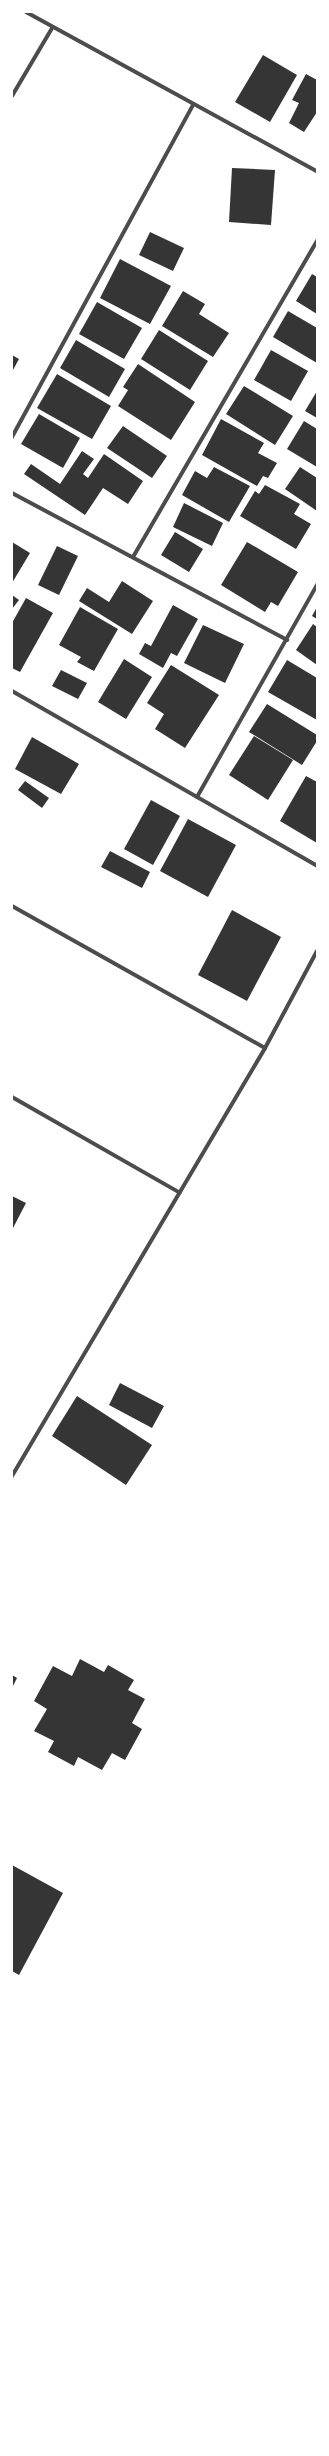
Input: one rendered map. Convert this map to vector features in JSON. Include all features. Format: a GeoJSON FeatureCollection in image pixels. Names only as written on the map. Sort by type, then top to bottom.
{"type":"FeatureCollection","features":[{"type":"Feature","properties":{"kind":"street"},"geometry":{"type":"LineString","coordinates":[[26,12],[52,28],[317,171]]}},
{"type":"Feature","properties":{"kind":"street"},"geometry":{"type":"LineString","coordinates":[[12,96],[52,28]]}},
{"type":"Feature","properties":{"kind":"street"},"geometry":{"type":"LineString","coordinates":[[12,437],[193,105]]}},
{"type":"Feature","properties":{"kind":"street"},"geometry":{"type":"LineString","coordinates":[[134,557],[317,241]]}},
{"type":"Feature","properties":{"kind":"street"},"geometry":{"type":"LineString","coordinates":[[12,493],[287,640]]}},
{"type":"Feature","properties":{"kind":"street"},"geometry":{"type":"LineString","coordinates":[[197,797],[317,585]]}},
{"type":"Feature","properties":{"kind":"street"},"geometry":{"type":"LineString","coordinates":[[12,691],[317,866]]}},
{"type":"Feature","properties":{"kind":"street"},"geometry":{"type":"LineString","coordinates":[[12,906],[265,1048]]}},
{"type":"Feature","properties":{"kind":"street"},"geometry":{"type":"LineString","coordinates":[[12,1476],[265,1048],[317,951]]}},
{"type":"Feature","properties":{"kind":"street"},"geometry":{"type":"LineString","coordinates":[[12,1097],[180,1193]]}},
{"type":"Feature","properties":{"kind":"building"},"geometry":{"type":"Polygon","coordinates":[[[263,55],[297,75],[270,122],[235,102],[263,55]]]}},
{"type":"Feature","properties":{"kind":"building"},"geometry":{"type":"Polygon","coordinates":[[[306,74],[317,80],[317,112],[304,132],[289,123],[299,103],[292,100],[306,74]]]}},
{"type":"Feature","properties":{"kind":"building"},"geometry":{"type":"Polygon","coordinates":[[[232,168],[275,170],[271,225],[229,222],[232,168]]]}},
{"type":"Feature","properties":{"kind":"building"},"geometry":{"type":"Polygon","coordinates":[[[150,232],[184,248],[173,271],[139,255],[150,232]]]}},
{"type":"Feature","properties":{"kind":"building"},"geometry":{"type":"Polygon","coordinates":[[[120,259],[171,286],[150,324],[100,298],[120,259]]]}},
{"type":"Feature","properties":{"kind":"building"},"geometry":{"type":"Polygon","coordinates":[[[312,274],[317,277],[317,314],[296,301],[312,274]]]}},
{"type":"Feature","properties":{"kind":"building"},"geometry":{"type":"Polygon","coordinates":[[[183,291],[205,304],[199,314],[229,333],[213,357],[162,326],[183,291]]]}},
{"type":"Feature","properties":{"kind":"building"},"geometry":{"type":"Polygon","coordinates":[[[97,302],[142,328],[124,359],[79,334],[97,302]]]}},
{"type":"Feature","properties":{"kind":"building"},"geometry":{"type":"Polygon","coordinates":[[[288,311],[317,328],[317,363],[273,337],[288,311]]]}},
{"type":"Feature","properties":{"kind":"building"},"geometry":{"type":"Polygon","coordinates":[[[159,330],[208,361],[190,390],[141,359],[159,330]]]}},
{"type":"Feature","properties":{"kind":"building"},"geometry":{"type":"Polygon","coordinates":[[[76,340],[125,369],[109,397],[60,368],[76,340]]]}},
{"type":"Feature","properties":{"kind":"building"},"geometry":{"type":"Polygon","coordinates":[[[271,350],[308,371],[291,401],[254,380],[271,350]]]}},
{"type":"Feature","properties":{"kind":"building"},"geometry":{"type":"Polygon","coordinates":[[[12,355],[19,359],[13,370],[12,370],[12,355]]]}},
{"type":"Feature","properties":{"kind":"building"},"geometry":{"type":"Polygon","coordinates":[[[138,364],[195,402],[171,440],[118,406],[128,390],[123,387],[138,364]]]}},
{"type":"Feature","properties":{"kind":"building"},"geometry":{"type":"Polygon","coordinates":[[[57,374],[111,406],[92,439],[37,408],[57,374]]]}},
{"type":"Feature","properties":{"kind":"building"},"geometry":{"type":"Polygon","coordinates":[[[244,386],[293,416],[275,445],[226,414],[244,386]]]}},
{"type":"Feature","properties":{"kind":"building"},"geometry":{"type":"Polygon","coordinates":[[[317,391],[317,418],[305,411],[317,391]]]}},
{"type":"Feature","properties":{"kind":"building"},"geometry":{"type":"Polygon","coordinates":[[[39,414],[80,438],[63,468],[21,444],[39,414]]]}},
{"type":"Feature","properties":{"kind":"building"},"geometry":{"type":"Polygon","coordinates":[[[221,419],[264,443],[258,453],[277,463],[268,478],[263,476],[257,486],[202,455],[221,419]]]}},
{"type":"Feature","properties":{"kind":"building"},"geometry":{"type":"Polygon","coordinates":[[[304,421],[317,429],[317,467],[287,449],[304,421]]]}},
{"type":"Feature","properties":{"kind":"building"},"geometry":{"type":"Polygon","coordinates":[[[123,426],[167,456],[152,478],[107,448],[123,426]]]}},
{"type":"Feature","properties":{"kind":"building"},"geometry":{"type":"Polygon","coordinates":[[[82,451],[94,459],[83,474],[88,478],[104,454],[143,481],[128,504],[103,488],[85,515],[24,474],[31,464],[60,484],[82,451]]]}},
{"type":"Feature","properties":{"kind":"building"},"geometry":{"type":"Polygon","coordinates":[[[214,467],[250,486],[229,522],[182,495],[195,471],[207,478],[214,467]]]}},
{"type":"Feature","properties":{"kind":"building"},"geometry":{"type":"Polygon","coordinates":[[[300,467],[317,478],[317,511],[285,489],[300,467]]]}},
{"type":"Feature","properties":{"kind":"building"},"geometry":{"type":"Polygon","coordinates":[[[265,485],[300,504],[294,514],[311,524],[296,549],[240,516],[255,491],[259,494],[265,485]]]}},
{"type":"Feature","properties":{"kind":"building"},"geometry":{"type":"Polygon","coordinates":[[[184,503],[223,523],[212,546],[173,527],[184,503]]]}},
{"type":"Feature","properties":{"kind":"building"},"geometry":{"type":"Polygon","coordinates":[[[175,532],[203,549],[189,572],[161,555],[175,532]]]}},
{"type":"Feature","properties":{"kind":"building"},"geometry":{"type":"Polygon","coordinates":[[[12,542],[30,553],[12,583],[12,542]]]}},
{"type":"Feature","properties":{"kind":"building"},"geometry":{"type":"Polygon","coordinates":[[[247,542],[298,572],[278,606],[271,602],[265,612],[221,585],[247,542]]]}},
{"type":"Feature","properties":{"kind":"building"},"geometry":{"type":"Polygon","coordinates":[[[57,546],[78,556],[59,595],[38,585],[57,546]]]}},
{"type":"Feature","properties":{"kind":"building"},"geometry":{"type":"Polygon","coordinates":[[[122,581],[153,601],[132,634],[79,601],[87,588],[109,602],[122,581]]]}},
{"type":"Feature","properties":{"kind":"building"},"geometry":{"type":"Polygon","coordinates":[[[12,595],[19,600],[12,609],[12,595]]]}},
{"type":"Feature","properties":{"kind":"building"},"geometry":{"type":"Polygon","coordinates":[[[26,598],[53,613],[20,672],[12,668],[12,623],[26,598]]]}},
{"type":"Feature","properties":{"kind":"building"},"geometry":{"type":"Polygon","coordinates":[[[173,605],[198,619],[177,656],[171,653],[163,668],[139,654],[145,643],[151,646],[173,605]]]}},
{"type":"Feature","properties":{"kind":"building"},"geometry":{"type":"Polygon","coordinates":[[[80,607],[118,629],[94,671],[77,662],[81,657],[59,645],[80,607]]]}},
{"type":"Feature","properties":{"kind":"building"},"geometry":{"type":"Polygon","coordinates":[[[317,607],[317,619],[312,616],[317,607]]]}},
{"type":"Feature","properties":{"kind":"building"},"geometry":{"type":"Polygon","coordinates":[[[313,624],[317,627],[317,665],[296,650],[313,624]]]}},
{"type":"Feature","properties":{"kind":"building"},"geometry":{"type":"Polygon","coordinates":[[[203,625],[244,644],[225,683],[184,663],[203,625]]]}},
{"type":"Feature","properties":{"kind":"building"},"geometry":{"type":"Polygon","coordinates":[[[124,659],[152,677],[126,719],[98,702],[124,659]]]}},
{"type":"Feature","properties":{"kind":"building"},"geometry":{"type":"Polygon","coordinates":[[[287,660],[317,678],[317,720],[268,692],[287,660]]]}},
{"type":"Feature","properties":{"kind":"building"},"geometry":{"type":"Polygon","coordinates":[[[171,665],[219,695],[185,748],[155,729],[164,714],[147,703],[171,665]]]}},
{"type":"Feature","properties":{"kind":"building"},"geometry":{"type":"Polygon","coordinates":[[[61,670],[87,683],[78,699],[52,686],[61,670]]]}},
{"type":"Feature","properties":{"kind":"building"},"geometry":{"type":"Polygon","coordinates":[[[267,704],[317,735],[317,741],[302,765],[249,732],[267,704]]]}},
{"type":"Feature","properties":{"kind":"building"},"geometry":{"type":"Polygon","coordinates":[[[254,736],[293,760],[268,800],[229,775],[254,736]]]}},
{"type":"Feature","properties":{"kind":"building"},"geometry":{"type":"Polygon","coordinates":[[[32,737],[79,764],[61,794],[15,769],[32,737]]]}},
{"type":"Feature","properties":{"kind":"building"},"geometry":{"type":"Polygon","coordinates":[[[306,776],[317,782],[317,843],[280,821],[306,776]]]}},
{"type":"Feature","properties":{"kind":"building"},"geometry":{"type":"Polygon","coordinates":[[[25,781],[49,798],[42,808],[18,790],[25,781]]]}},
{"type":"Feature","properties":{"kind":"building"},"geometry":{"type":"Polygon","coordinates":[[[151,800],[180,816],[153,865],[124,849],[151,800]]]}},
{"type":"Feature","properties":{"kind":"building"},"geometry":{"type":"Polygon","coordinates":[[[188,819],[236,845],[208,897],[160,871],[188,819]]]}},
{"type":"Feature","properties":{"kind":"building"},"geometry":{"type":"Polygon","coordinates":[[[110,851],[150,872],[142,888],[101,867],[110,851]]]}},
{"type":"Feature","properties":{"kind":"building"},"geometry":{"type":"Polygon","coordinates":[[[232,910],[281,937],[247,1001],[198,975],[232,910]]]}},
{"type":"Feature","properties":{"kind":"building"},"geometry":{"type":"Polygon","coordinates":[[[12,1196],[26,1203],[12,1230],[12,1196]]]}},
{"type":"Feature","properties":{"kind":"building"},"geometry":{"type":"Polygon","coordinates":[[[120,1383],[164,1406],[152,1428],[109,1405],[120,1383]]]}},
{"type":"Feature","properties":{"kind":"building"},"geometry":{"type":"Polygon","coordinates":[[[77,1396],[152,1445],[126,1485],[52,1436],[77,1396]]]}},
{"type":"Feature","properties":{"kind":"building"},"geometry":{"type":"Polygon","coordinates":[[[80,1659],[104,1672],[108,1665],[134,1680],[128,1690],[145,1699],[132,1723],[142,1729],[125,1760],[112,1753],[102,1770],[78,1757],[74,1766],[48,1752],[54,1741],[34,1731],[47,1709],[34,1701],[53,1666],[72,1676],[80,1659]]]}},
{"type":"Feature","properties":{"kind":"building"},"geometry":{"type":"Polygon","coordinates":[[[12,1675],[17,1678],[12,1688],[12,1675]]]}},
{"type":"Feature","properties":{"kind":"building"},"geometry":{"type":"Polygon","coordinates":[[[12,1865],[63,1893],[19,1975],[12,1971],[12,1865]]]}}]}
